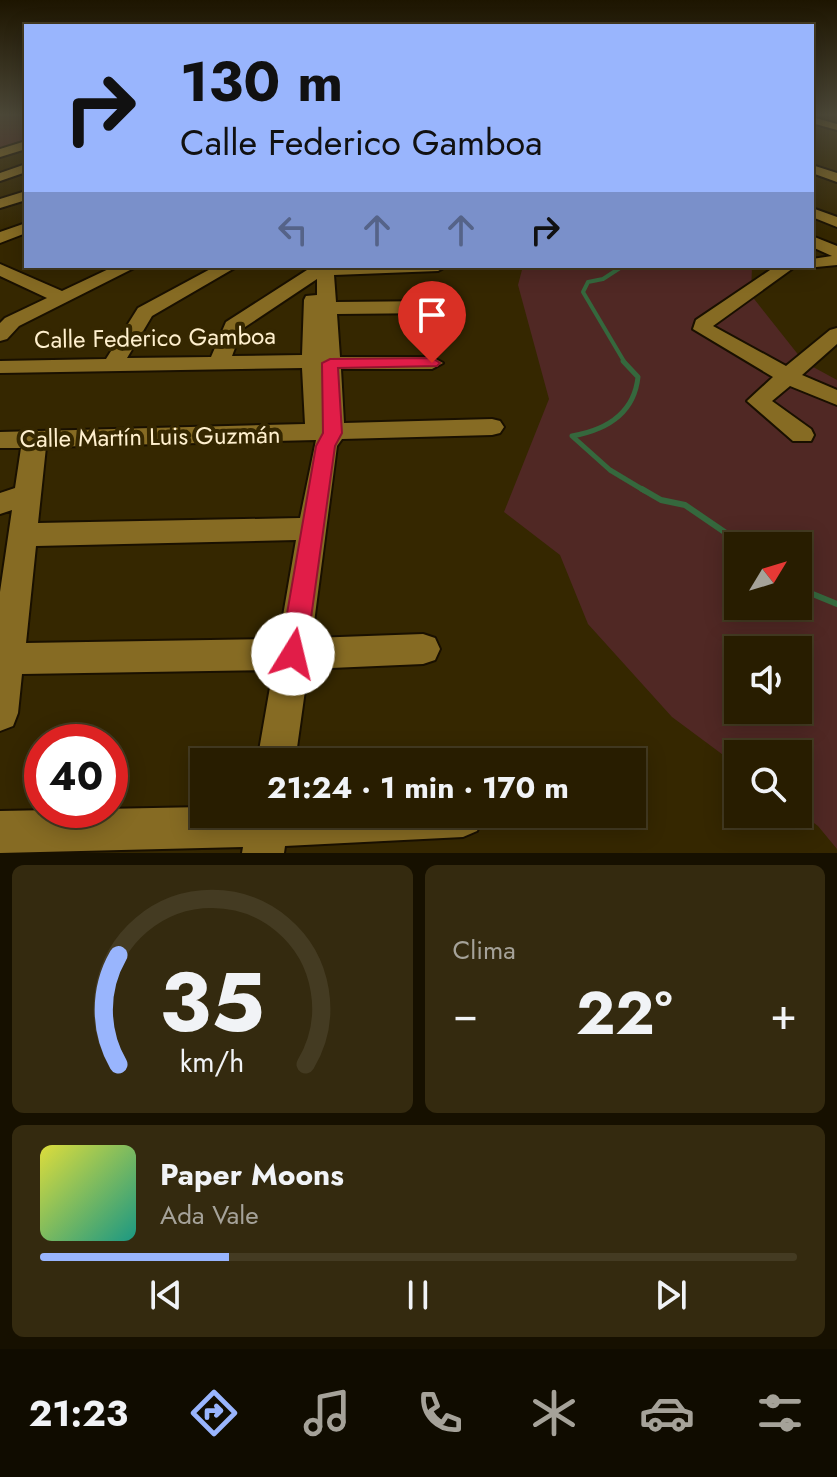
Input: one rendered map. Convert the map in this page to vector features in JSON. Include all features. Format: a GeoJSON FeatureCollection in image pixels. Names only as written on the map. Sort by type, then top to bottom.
{"type":"FeatureCollection","features":[{"type":"Feature","properties":{"kind":"street"},"geometry":{"type":"LineString","coordinates":[[814,157],[837,163]]}},
{"type":"Feature","properties":{"kind":"street"},"geometry":{"type":"LineString","coordinates":[[0,177],[24,169]]}},
{"type":"Feature","properties":{"kind":"street"},"geometry":{"type":"LineString","coordinates":[[814,170],[837,180]]}},
{"type":"Feature","properties":{"kind":"street"},"geometry":{"type":"LineString","coordinates":[[817,187],[837,180]]}},
{"type":"Feature","properties":{"kind":"street"},"geometry":{"type":"LineString","coordinates":[[817,187],[837,192]]}},
{"type":"Feature","properties":{"kind":"street"},"geometry":{"type":"LineString","coordinates":[[0,204],[24,196]]}},
{"type":"Feature","properties":{"kind":"street"},"geometry":{"type":"LineString","coordinates":[[814,213],[837,222]]}},
{"type":"Feature","properties":{"kind":"street"},"geometry":{"type":"LineString","coordinates":[[0,238],[24,229]]}},
{"type":"Feature","properties":{"kind":"street"},"geometry":{"type":"LineString","coordinates":[[814,242],[837,252]]}},
{"type":"Feature","properties":{"kind":"street"},"geometry":{"type":"LineString","coordinates":[[814,264],[837,260]]}},
{"type":"Feature","properties":{"kind":"street"},"geometry":{"type":"LineString","coordinates":[[0,335],[12,322],[125,268]]}},
{"type":"Feature","properties":{"kind":"street"},"geometry":{"type":"LineString","coordinates":[[112,366],[145,312],[225,268]]}},
{"type":"Feature","properties":{"kind":"street"},"geometry":{"type":"LineString","coordinates":[[219,363],[233,326],[319,269],[359,268]]}},
{"type":"Feature","properties":{"kind":"street"},"geometry":{"type":"LineString","coordinates":[[784,268],[703,324],[703,329],[787,375],[837,398]]}},
{"type":"Feature","properties":{"kind":"street"},"geometry":{"type":"LineString","coordinates":[[278,748],[314,529],[325,438],[319,269]]}},
{"type":"Feature","properties":{"kind":"street"},"geometry":{"type":"LineString","coordinates":[[9,271],[61,298]]}},
{"type":"Feature","properties":{"kind":"street"},"geometry":{"type":"LineString","coordinates":[[320,308],[437,307]]}},
{"type":"Feature","properties":{"kind":"street"},"geometry":{"type":"LineString","coordinates":[[802,435],[758,401],[837,334]]}},
{"type":"Feature","properties":{"kind":"street","name":"Calle Federico Gamboa"},"geometry":{"type":"LineString","coordinates":[[0,367],[432,363]]}},
{"type":"Feature","properties":{"kind":"street","name":"Calle Martín Luis Guzmán"},"geometry":{"type":"LineString","coordinates":[[0,440],[325,438],[492,427]]}},
{"type":"Feature","properties":{"kind":"street"},"geometry":{"type":"LineString","coordinates":[[0,713],[22,535],[14,499],[35,439]]}},
{"type":"Feature","properties":{"kind":"street"},"geometry":{"type":"LineString","coordinates":[[22,535],[314,529]]}},
{"type":"Feature","properties":{"kind":"street"},"geometry":{"type":"LineString","coordinates":[[7,659],[423,649]]}},
{"type":"Feature","properties":{"kind":"street"},"geometry":{"type":"LineString","coordinates":[[0,832],[266,831],[308,828]]}},
{"type":"Feature","properties":{"kind":"shaded area"},"geometry":{"type":"Polygon","coordinates":[[[522,268],[752,268],[751,295],[804,362],[837,380],[837,849],[812,822],[812,740],[724,740],[724,756],[672,717],[588,624],[560,555],[504,512],[549,399],[518,285],[522,268]]]}},
{"type":"Feature","properties":{"kind":"waterway"},"geometry":{"type":"LineString","coordinates":[[620,268],[603,279],[588,282],[583,292],[625,363]]}},
{"type":"Feature","properties":{"kind":"waterway"},"geometry":{"type":"LineString","coordinates":[[623,361],[638,377],[631,401],[607,424],[572,436],[610,470],[645,491]]}},
{"type":"Feature","properties":{"kind":"waterway"},"geometry":{"type":"LineString","coordinates":[[642,489],[661,500],[685,505],[725,532]]}},
{"type":"Feature","properties":{"kind":"waterway"},"geometry":{"type":"LineString","coordinates":[[812,594],[837,604]]}},
{"type":"Feature","properties":{"kind":"route"},"geometry":{"type":"LineString","coordinates":[[293,654],[325,446],[333,433],[330,363],[432,363]]}}]}
